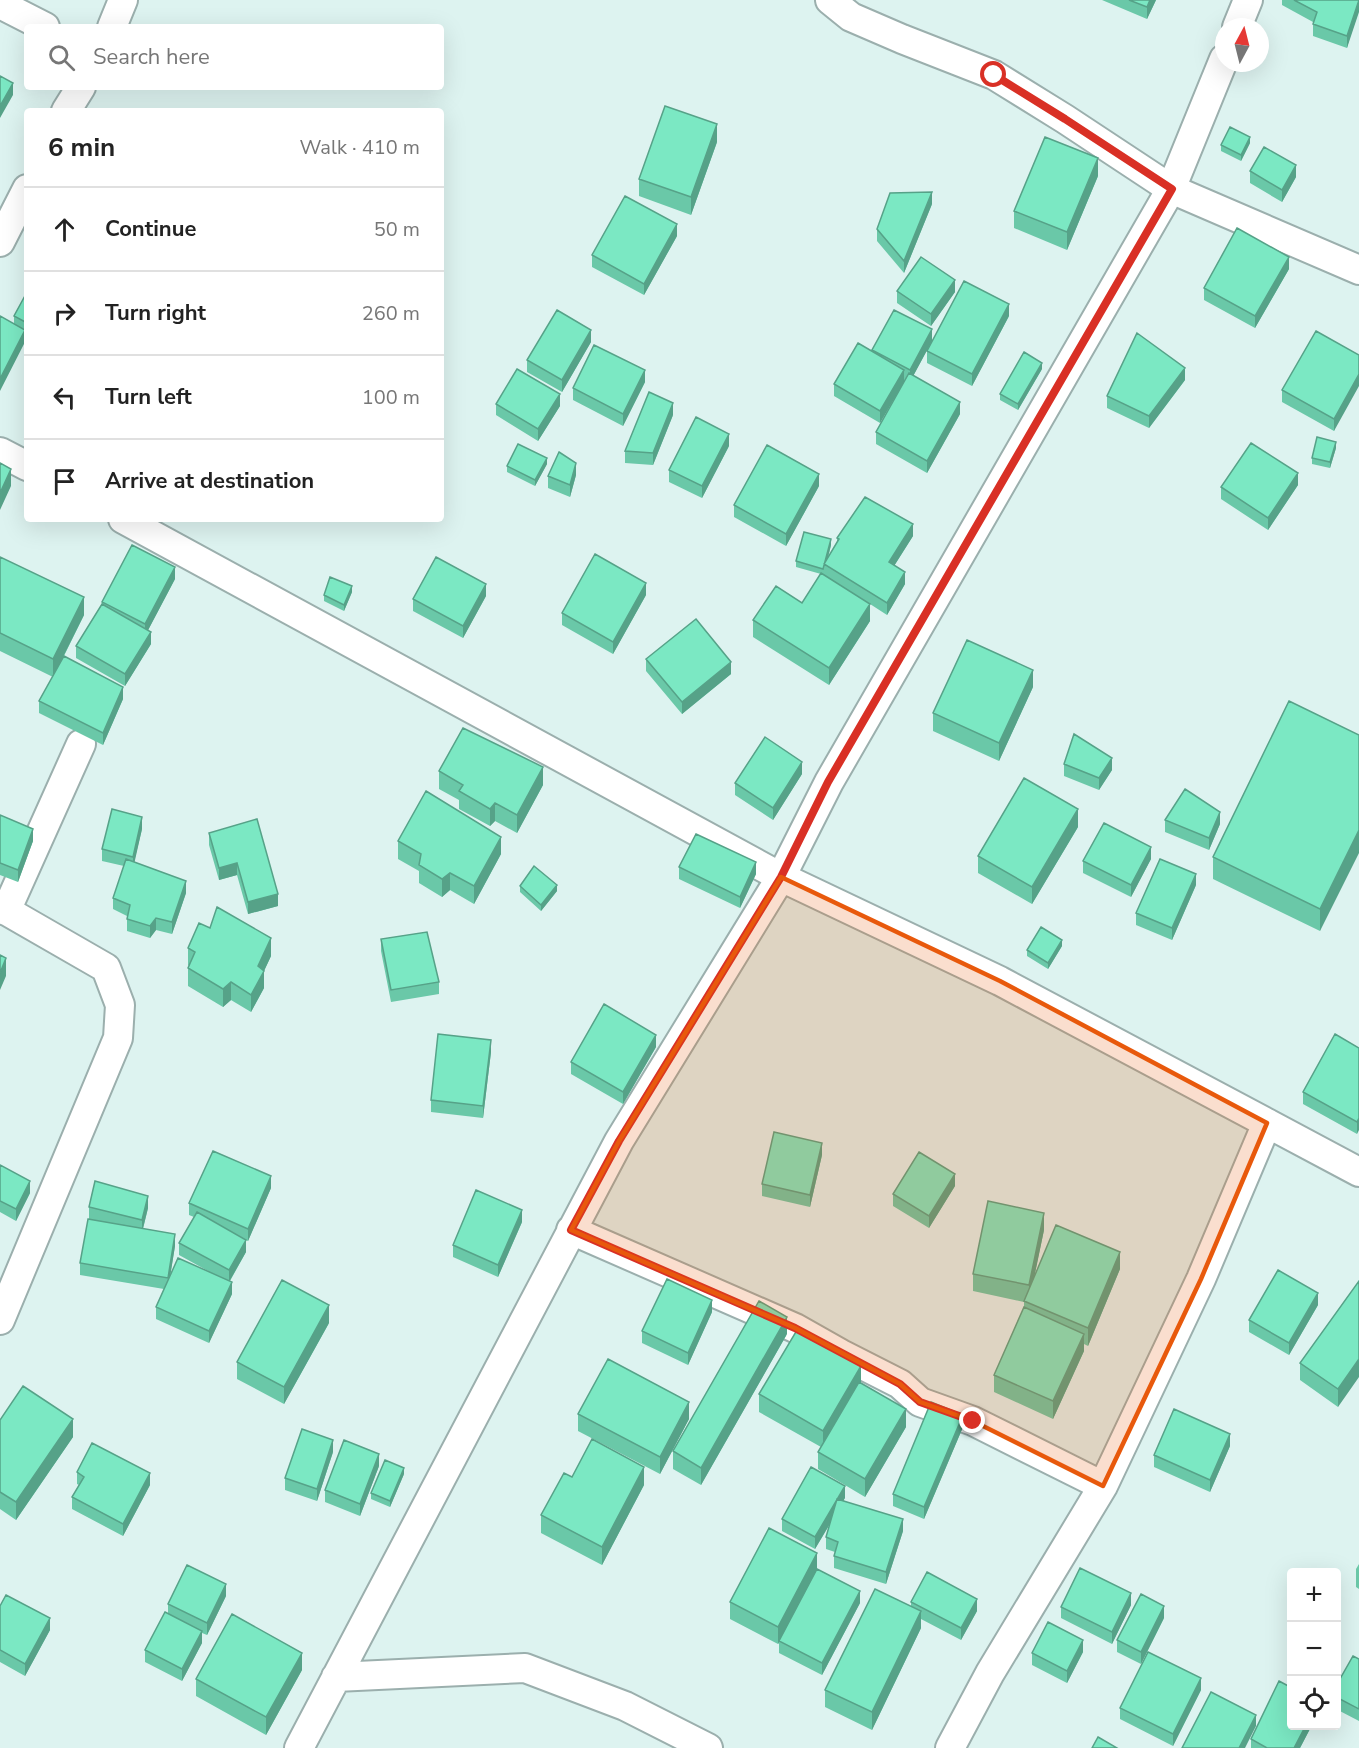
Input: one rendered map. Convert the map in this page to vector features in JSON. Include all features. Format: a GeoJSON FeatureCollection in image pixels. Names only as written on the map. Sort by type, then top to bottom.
{"type":"FeatureCollection","features":[{"type":"Feature","properties":{"kind":"street"},"geometry":{"type":"LineString","coordinates":[[113,24],[123,0]]}},
{"type":"Feature","properties":{"kind":"street"},"geometry":{"type":"LineString","coordinates":[[830,0],[850,17],[994,75],[1172,189],[1359,270]]}},
{"type":"Feature","properties":{"kind":"street"},"geometry":{"type":"LineString","coordinates":[[1241,18],[1248,0]]}},
{"type":"Feature","properties":{"kind":"street"},"geometry":{"type":"LineString","coordinates":[[0,4],[39,24]]}},
{"type":"Feature","properties":{"kind":"street"},"geometry":{"type":"LineString","coordinates":[[300,1748],[619,1141],[781,877],[828,782],[1172,189],[1219,72]]}},
{"type":"Feature","properties":{"kind":"street"},"geometry":{"type":"LineString","coordinates":[[68,108],[79,90]]}},
{"type":"Feature","properties":{"kind":"street"},"geometry":{"type":"LineString","coordinates":[[0,242],[24,195]]}},
{"type":"Feature","properties":{"kind":"street"},"geometry":{"type":"LineString","coordinates":[[0,452],[24,464]]}},
{"type":"Feature","properties":{"kind":"street"},"geometry":{"type":"LineString","coordinates":[[132,522],[781,877],[1000,981],[1359,1172]]}},
{"type":"Feature","properties":{"kind":"street"},"geometry":{"type":"LineString","coordinates":[[0,1320],[118,1038],[120,1005],[106,968],[3,909],[81,744]]}},
{"type":"Feature","properties":{"kind":"street"},"geometry":{"type":"LineString","coordinates":[[950,1748],[990,1673],[1102,1485],[1201,1279],[1267,1123]]}},
{"type":"Feature","properties":{"kind":"street"},"geometry":{"type":"LineString","coordinates":[[571,1230],[795,1328],[900,1384],[920,1402],[973,1421],[1102,1485]]}},
{"type":"Feature","properties":{"kind":"street"},"geometry":{"type":"LineString","coordinates":[[336,1677],[525,1668],[625,1706],[708,1748]]}},
{"type":"Feature","properties":{"kind":"highlighted area"},"geometry":{"type":"Polygon","coordinates":[[[781,877],[1000,981],[1267,1123],[1201,1279],[1103,1486],[973,1421],[920,1402],[900,1384],[795,1328],[571,1230],[619,1141],[781,877]]]}},
{"type":"Feature","properties":{"kind":"building"},"geometry":{"type":"Polygon","coordinates":[[[1129,0],[1150,0],[1147,7],[1129,0]]]}},
{"type":"Feature","properties":{"kind":"building"},"geometry":{"type":"Polygon","coordinates":[[[1294,0],[1359,0],[1347,36],[1313,24],[1317,12],[1294,0]]]}},
{"type":"Feature","properties":{"kind":"building"},"geometry":{"type":"Polygon","coordinates":[[[0,76],[13,83],[0,106],[0,76]]]}},
{"type":"Feature","properties":{"kind":"building"},"geometry":{"type":"Polygon","coordinates":[[[665,106],[717,124],[691,197],[639,179],[665,106]]]}},
{"type":"Feature","properties":{"kind":"building"},"geometry":{"type":"Polygon","coordinates":[[[1230,127],[1250,137],[1241,155],[1221,145],[1230,127]]]}},
{"type":"Feature","properties":{"kind":"building"},"geometry":{"type":"Polygon","coordinates":[[[1045,137],[1098,158],[1067,232],[1014,211],[1045,137]]]}},
{"type":"Feature","properties":{"kind":"building"},"geometry":{"type":"Polygon","coordinates":[[[1264,147],[1296,165],[1282,190],[1250,171],[1264,147]]]}},
{"type":"Feature","properties":{"kind":"building"},"geometry":{"type":"Polygon","coordinates":[[[932,192],[904,261],[877,229],[890,193],[932,192]]]}},
{"type":"Feature","properties":{"kind":"building"},"geometry":{"type":"Polygon","coordinates":[[[625,196],[677,224],[644,284],[592,255],[625,196]]]}},
{"type":"Feature","properties":{"kind":"building"},"geometry":{"type":"Polygon","coordinates":[[[1237,228],[1289,257],[1255,316],[1204,288],[1237,228]]]}},
{"type":"Feature","properties":{"kind":"building"},"geometry":{"type":"Polygon","coordinates":[[[921,257],[955,280],[931,314],[897,291],[921,257]]]}},
{"type":"Feature","properties":{"kind":"building"},"geometry":{"type":"Polygon","coordinates":[[[964,281],[1009,304],[972,374],[927,351],[964,281]]]}},
{"type":"Feature","properties":{"kind":"building"},"geometry":{"type":"Polygon","coordinates":[[[24,298],[24,321],[14,316],[24,298]]]}},
{"type":"Feature","properties":{"kind":"building"},"geometry":{"type":"Polygon","coordinates":[[[557,310],[591,330],[562,380],[527,360],[557,310]]]}},
{"type":"Feature","properties":{"kind":"building"},"geometry":{"type":"Polygon","coordinates":[[[894,310],[932,329],[910,370],[872,350],[894,310]]]}},
{"type":"Feature","properties":{"kind":"building"},"geometry":{"type":"Polygon","coordinates":[[[0,316],[24,329],[24,332],[0,379],[0,316]]]}},
{"type":"Feature","properties":{"kind":"building"},"geometry":{"type":"Polygon","coordinates":[[[1316,331],[1359,355],[1359,374],[1334,419],[1282,390],[1316,331]]]}},
{"type":"Feature","properties":{"kind":"building"},"geometry":{"type":"Polygon","coordinates":[[[1137,333],[1185,368],[1149,416],[1107,396],[1137,333]]]}},
{"type":"Feature","properties":{"kind":"building"},"geometry":{"type":"Polygon","coordinates":[[[858,343],[904,370],[880,411],[834,384],[858,343]]]}},
{"type":"Feature","properties":{"kind":"building"},"geometry":{"type":"Polygon","coordinates":[[[594,345],[645,370],[623,414],[573,388],[594,345]]]}},
{"type":"Feature","properties":{"kind":"building"},"geometry":{"type":"Polygon","coordinates":[[[1024,352],[1042,363],[1018,404],[1000,394],[1024,352]]]}},
{"type":"Feature","properties":{"kind":"building"},"geometry":{"type":"Polygon","coordinates":[[[517,369],[560,394],[538,429],[496,404],[517,369]]]}},
{"type":"Feature","properties":{"kind":"building"},"geometry":{"type":"Polygon","coordinates":[[[909,373],[960,402],[927,461],[876,432],[909,373]]]}},
{"type":"Feature","properties":{"kind":"building"},"geometry":{"type":"Polygon","coordinates":[[[649,392],[673,403],[653,453],[625,451],[649,392]]]}},
{"type":"Feature","properties":{"kind":"building"},"geometry":{"type":"Polygon","coordinates":[[[696,417],[729,434],[702,486],[669,470],[696,417]]]}},
{"type":"Feature","properties":{"kind":"building"},"geometry":{"type":"Polygon","coordinates":[[[1317,437],[1336,442],[1330,462],[1312,458],[1317,437]]]}},
{"type":"Feature","properties":{"kind":"building"},"geometry":{"type":"Polygon","coordinates":[[[1251,443],[1298,473],[1268,518],[1221,487],[1251,443]]]}},
{"type":"Feature","properties":{"kind":"building"},"geometry":{"type":"Polygon","coordinates":[[[518,444],[547,458],[535,480],[507,466],[518,444]]]}},
{"type":"Feature","properties":{"kind":"building"},"geometry":{"type":"Polygon","coordinates":[[[767,445],[819,474],[786,534],[734,505],[767,445]]]}},
{"type":"Feature","properties":{"kind":"building"},"geometry":{"type":"Polygon","coordinates":[[[559,452],[576,463],[570,485],[548,476],[559,452]]]}},
{"type":"Feature","properties":{"kind":"building"},"geometry":{"type":"Polygon","coordinates":[[[0,463],[11,469],[0,493],[0,463]]]}},
{"type":"Feature","properties":{"kind":"building"},"geometry":{"type":"Polygon","coordinates":[[[865,497],[913,524],[889,562],[905,572],[887,603],[824,564],[839,539],[837,538],[865,497]]]}},
{"type":"Feature","properties":{"kind":"building"},"geometry":{"type":"Polygon","coordinates":[[[804,532],[831,539],[823,569],[796,561],[804,532]]]}},
{"type":"Feature","properties":{"kind":"building"},"geometry":{"type":"Polygon","coordinates":[[[132,545],[175,567],[145,624],[102,602],[132,545]]]}},
{"type":"Feature","properties":{"kind":"building"},"geometry":{"type":"Polygon","coordinates":[[[595,554],[646,583],[613,642],[562,613],[595,554]]]}},
{"type":"Feature","properties":{"kind":"building"},"geometry":{"type":"Polygon","coordinates":[[[0,557],[84,597],[53,659],[0,633],[0,557]]]}},
{"type":"Feature","properties":{"kind":"building"},"geometry":{"type":"Polygon","coordinates":[[[436,557],[486,584],[463,626],[413,599],[436,557]]]}},
{"type":"Feature","properties":{"kind":"building"},"geometry":{"type":"Polygon","coordinates":[[[821,573],[870,604],[829,668],[753,620],[776,586],[802,603],[821,573]]]}},
{"type":"Feature","properties":{"kind":"building"},"geometry":{"type":"Polygon","coordinates":[[[330,577],[352,586],[344,605],[324,595],[330,577]]]}},
{"type":"Feature","properties":{"kind":"building"},"geometry":{"type":"Polygon","coordinates":[[[102,604],[151,632],[125,674],[76,646],[102,604]]]}},
{"type":"Feature","properties":{"kind":"building"},"geometry":{"type":"Polygon","coordinates":[[[696,619],[731,662],[682,702],[646,659],[696,619]]]}},
{"type":"Feature","properties":{"kind":"building"},"geometry":{"type":"Polygon","coordinates":[[[967,640],[1033,670],[999,743],[933,713],[967,640]]]}},
{"type":"Feature","properties":{"kind":"building"},"geometry":{"type":"Polygon","coordinates":[[[64,656],[123,687],[103,733],[39,701],[64,656]]]}},
{"type":"Feature","properties":{"kind":"building"},"geometry":{"type":"Polygon","coordinates":[[[1289,701],[1359,735],[1359,830],[1320,909],[1213,857],[1289,701]]]}},
{"type":"Feature","properties":{"kind":"building"},"geometry":{"type":"Polygon","coordinates":[[[463,728],[543,767],[517,815],[495,803],[490,809],[459,791],[463,785],[439,771],[463,728]]]}},
{"type":"Feature","properties":{"kind":"building"},"geometry":{"type":"Polygon","coordinates":[[[1074,734],[1112,758],[1099,778],[1064,764],[1074,734]]]}},
{"type":"Feature","properties":{"kind":"building"},"geometry":{"type":"Polygon","coordinates":[[[765,737],[802,762],[773,808],[735,783],[765,737]]]}},
{"type":"Feature","properties":{"kind":"building"},"geometry":{"type":"Polygon","coordinates":[[[1024,778],[1078,809],[1032,887],[978,856],[1024,778]]]}},
{"type":"Feature","properties":{"kind":"building"},"geometry":{"type":"Polygon","coordinates":[[[1185,789],[1220,812],[1209,838],[1165,820],[1185,789]]]}},
{"type":"Feature","properties":{"kind":"building"},"geometry":{"type":"Polygon","coordinates":[[[426,791],[501,837],[474,886],[450,873],[442,879],[419,865],[421,854],[398,841],[426,791]]]}},
{"type":"Feature","properties":{"kind":"building"},"geometry":{"type":"Polygon","coordinates":[[[112,809],[142,817],[133,857],[102,849],[112,809]]]}},
{"type":"Feature","properties":{"kind":"building"},"geometry":{"type":"Polygon","coordinates":[[[0,815],[33,829],[18,870],[0,863],[0,815]]]}},
{"type":"Feature","properties":{"kind":"building"},"geometry":{"type":"Polygon","coordinates":[[[257,819],[278,894],[248,902],[237,863],[219,868],[209,833],[257,819]]]}},
{"type":"Feature","properties":{"kind":"building"},"geometry":{"type":"Polygon","coordinates":[[[1104,823],[1151,847],[1131,885],[1083,861],[1104,823]]]}},
{"type":"Feature","properties":{"kind":"building"},"geometry":{"type":"Polygon","coordinates":[[[696,834],[756,862],[740,897],[679,867],[696,834]]]}},
{"type":"Feature","properties":{"kind":"building"},"geometry":{"type":"Polygon","coordinates":[[[126,859],[186,881],[172,922],[156,918],[150,926],[127,919],[130,905],[113,898],[126,859]]]}},
{"type":"Feature","properties":{"kind":"building"},"geometry":{"type":"Polygon","coordinates":[[[1160,859],[1196,874],[1172,928],[1136,913],[1160,859]]]}},
{"type":"Feature","properties":{"kind":"building"},"geometry":{"type":"Polygon","coordinates":[[[534,866],[557,885],[541,905],[520,886],[534,866]]]}},
{"type":"Feature","properties":{"kind":"building"},"geometry":{"type":"Polygon","coordinates":[[[217,907],[271,938],[258,966],[264,971],[251,995],[231,982],[223,989],[188,968],[195,952],[188,948],[199,923],[210,928],[217,907]]]}},
{"type":"Feature","properties":{"kind":"building"},"geometry":{"type":"Polygon","coordinates":[[[1041,927],[1062,940],[1048,963],[1027,950],[1041,927]]]}},
{"type":"Feature","properties":{"kind":"building"},"geometry":{"type":"Polygon","coordinates":[[[427,932],[439,982],[391,990],[381,939],[427,932]]]}},
{"type":"Feature","properties":{"kind":"building"},"geometry":{"type":"Polygon","coordinates":[[[0,955],[6,958],[0,973],[0,955]]]}},
{"type":"Feature","properties":{"kind":"building"},"geometry":{"type":"Polygon","coordinates":[[[604,1004],[656,1035],[623,1092],[571,1062],[604,1004]]]}},
{"type":"Feature","properties":{"kind":"building"},"geometry":{"type":"Polygon","coordinates":[[[438,1034],[491,1040],[483,1106],[431,1100],[438,1034]]]}},
{"type":"Feature","properties":{"kind":"building"},"geometry":{"type":"Polygon","coordinates":[[[1335,1034],[1359,1048],[1359,1118],[1357,1122],[1303,1092],[1335,1034]]]}},
{"type":"Feature","properties":{"kind":"building"},"geometry":{"type":"Polygon","coordinates":[[[774,1132],[822,1143],[810,1195],[762,1184],[774,1132]]]}},
{"type":"Feature","properties":{"kind":"building"},"geometry":{"type":"Polygon","coordinates":[[[213,1151],[271,1176],[248,1229],[189,1203],[213,1151]]]}},
{"type":"Feature","properties":{"kind":"building"},"geometry":{"type":"Polygon","coordinates":[[[919,1152],[955,1174],[929,1216],[893,1194],[919,1152]]]}},
{"type":"Feature","properties":{"kind":"building"},"geometry":{"type":"Polygon","coordinates":[[[0,1165],[30,1181],[16,1209],[0,1201],[0,1165]]]}},
{"type":"Feature","properties":{"kind":"building"},"geometry":{"type":"Polygon","coordinates":[[[95,1181],[148,1196],[142,1220],[89,1207],[95,1181]]]}},
{"type":"Feature","properties":{"kind":"building"},"geometry":{"type":"Polygon","coordinates":[[[476,1190],[522,1210],[498,1265],[453,1245],[476,1190]]]}},
{"type":"Feature","properties":{"kind":"building"},"geometry":{"type":"Polygon","coordinates":[[[988,1201],[1044,1213],[1029,1285],[973,1274],[988,1201]]]}},
{"type":"Feature","properties":{"kind":"building"},"geometry":{"type":"Polygon","coordinates":[[[197,1212],[246,1240],[229,1270],[179,1243],[197,1212]]]}},
{"type":"Feature","properties":{"kind":"building"},"geometry":{"type":"Polygon","coordinates":[[[88,1219],[175,1234],[168,1278],[80,1263],[88,1219]]]}},
{"type":"Feature","properties":{"kind":"building"},"geometry":{"type":"Polygon","coordinates":[[[1056,1225],[1120,1252],[1088,1328],[1024,1301],[1056,1225]]]}},
{"type":"Feature","properties":{"kind":"building"},"geometry":{"type":"Polygon","coordinates":[[[178,1258],[232,1282],[209,1331],[156,1307],[178,1258]]]}},
{"type":"Feature","properties":{"kind":"building"},"geometry":{"type":"Polygon","coordinates":[[[1278,1270],[1318,1293],[1289,1343],[1249,1320],[1278,1270]]]}},
{"type":"Feature","properties":{"kind":"building"},"geometry":{"type":"Polygon","coordinates":[[[667,1279],[712,1300],[688,1353],[642,1331],[667,1279]]]}},
{"type":"Feature","properties":{"kind":"building"},"geometry":{"type":"Polygon","coordinates":[[[282,1280],[329,1305],[284,1387],[237,1362],[282,1280]]]}},
{"type":"Feature","properties":{"kind":"building"},"geometry":{"type":"Polygon","coordinates":[[[1359,1281],[1359,1359],[1338,1389],[1300,1363],[1359,1281]]]}},
{"type":"Feature","properties":{"kind":"building"},"geometry":{"type":"Polygon","coordinates":[[[759,1301],[787,1317],[701,1468],[673,1451],[759,1301]]]}},
{"type":"Feature","properties":{"kind":"building"},"geometry":{"type":"Polygon","coordinates":[[[1024,1307],[1084,1334],[1053,1401],[994,1375],[1024,1307]]]}},
{"type":"Feature","properties":{"kind":"building"},"geometry":{"type":"Polygon","coordinates":[[[797,1330],[861,1366],[823,1431],[759,1394],[797,1330]]]}},
{"type":"Feature","properties":{"kind":"building"},"geometry":{"type":"Polygon","coordinates":[[[608,1359],[689,1402],[660,1457],[578,1414],[608,1359]]]}},
{"type":"Feature","properties":{"kind":"building"},"geometry":{"type":"Polygon","coordinates":[[[859,1382],[906,1409],[865,1479],[818,1452],[859,1382]]]}},
{"type":"Feature","properties":{"kind":"building"},"geometry":{"type":"Polygon","coordinates":[[[23,1386],[73,1419],[16,1502],[0,1492],[0,1420],[23,1386]]]}},
{"type":"Feature","properties":{"kind":"building"},"geometry":{"type":"Polygon","coordinates":[[[931,1402],[963,1415],[924,1507],[893,1494],[931,1402]]]}},
{"type":"Feature","properties":{"kind":"building"},"geometry":{"type":"Polygon","coordinates":[[[1174,1409],[1230,1434],[1210,1480],[1154,1455],[1174,1409]]]}},
{"type":"Feature","properties":{"kind":"building"},"geometry":{"type":"Polygon","coordinates":[[[302,1429],[333,1440],[317,1489],[285,1478],[302,1429]]]}},
{"type":"Feature","properties":{"kind":"building"},"geometry":{"type":"Polygon","coordinates":[[[592,1439],[644,1467],[602,1547],[541,1515],[564,1473],[572,1477],[592,1439]]]}},
{"type":"Feature","properties":{"kind":"building"},"geometry":{"type":"Polygon","coordinates":[[[344,1440],[379,1454],[360,1504],[325,1490],[344,1440]]]}},
{"type":"Feature","properties":{"kind":"building"},"geometry":{"type":"Polygon","coordinates":[[[92,1443],[150,1473],[123,1524],[72,1497],[84,1477],[77,1472],[92,1443]]]}},
{"type":"Feature","properties":{"kind":"building"},"geometry":{"type":"Polygon","coordinates":[[[385,1460],[404,1468],[390,1501],[371,1493],[385,1460]]]}},
{"type":"Feature","properties":{"kind":"building"},"geometry":{"type":"Polygon","coordinates":[[[811,1467],[845,1486],[815,1537],[782,1519],[811,1467]]]}},
{"type":"Feature","properties":{"kind":"building"},"geometry":{"type":"Polygon","coordinates":[[[837,1499],[903,1519],[886,1572],[834,1556],[838,1542],[826,1537],[837,1499]]]}},
{"type":"Feature","properties":{"kind":"building"},"geometry":{"type":"Polygon","coordinates":[[[769,1528],[817,1553],[778,1627],[730,1602],[769,1528]]]}},
{"type":"Feature","properties":{"kind":"building"},"geometry":{"type":"Polygon","coordinates":[[[187,1565],[226,1584],[207,1623],[168,1604],[187,1565]]]}},
{"type":"Feature","properties":{"kind":"building"},"geometry":{"type":"Polygon","coordinates":[[[1080,1568],[1131,1593],[1112,1632],[1061,1607],[1080,1568]]]}},
{"type":"Feature","properties":{"kind":"building"},"geometry":{"type":"Polygon","coordinates":[[[817,1569],[860,1591],[822,1663],[779,1641],[817,1569]]]}},
{"type":"Feature","properties":{"kind":"building"},"geometry":{"type":"Polygon","coordinates":[[[927,1572],[977,1599],[961,1628],[911,1602],[927,1572]]]}},
{"type":"Feature","properties":{"kind":"building"},"geometry":{"type":"Polygon","coordinates":[[[875,1589],[921,1611],[872,1712],[825,1690],[875,1589]]]}},
{"type":"Feature","properties":{"kind":"building"},"geometry":{"type":"Polygon","coordinates":[[[1141,1594],[1164,1606],[1141,1652],[1117,1640],[1141,1594]]]}},
{"type":"Feature","properties":{"kind":"building"},"geometry":{"type":"Polygon","coordinates":[[[6,1595],[50,1618],[25,1664],[0,1650],[0,1606],[6,1595]]]}},
{"type":"Feature","properties":{"kind":"building"},"geometry":{"type":"Polygon","coordinates":[[[165,1612],[202,1631],[182,1669],[145,1650],[165,1612]]]}},
{"type":"Feature","properties":{"kind":"building"},"geometry":{"type":"Polygon","coordinates":[[[232,1614],[302,1653],[266,1717],[196,1679],[232,1614]]]}},
{"type":"Feature","properties":{"kind":"building"},"geometry":{"type":"Polygon","coordinates":[[[1048,1622],[1083,1640],[1067,1671],[1032,1653],[1048,1622]]]}},
{"type":"Feature","properties":{"kind":"building"},"geometry":{"type":"Polygon","coordinates":[[[1148,1652],[1201,1678],[1173,1734],[1120,1708],[1148,1652]]]}},
{"type":"Feature","properties":{"kind":"building"},"geometry":{"type":"Polygon","coordinates":[[[1353,1656],[1359,1659],[1359,1709],[1341,1700],[1341,1677],[1353,1656]]]}},
{"type":"Feature","properties":{"kind":"building"},"geometry":{"type":"Polygon","coordinates":[[[1279,1681],[1287,1685],[1287,1730],[1303,1730],[1294,1748],[1267,1748],[1251,1739],[1279,1681]]]}},
{"type":"Feature","properties":{"kind":"building"},"geometry":{"type":"Polygon","coordinates":[[[1211,1692],[1256,1715],[1239,1748],[1182,1748],[1211,1692]]]}},
{"type":"Feature","properties":{"kind":"building"},"geometry":{"type":"Polygon","coordinates":[[[1098,1737],[1117,1748],[1092,1748],[1098,1737]]]}},
{"type":"Feature","properties":{"kind":"route"},"geometry":{"type":"LineString","coordinates":[[973,1421],[920,1402],[900,1384],[795,1328],[571,1230],[619,1141],[781,877],[828,782],[1172,189],[994,75]]}}]}
